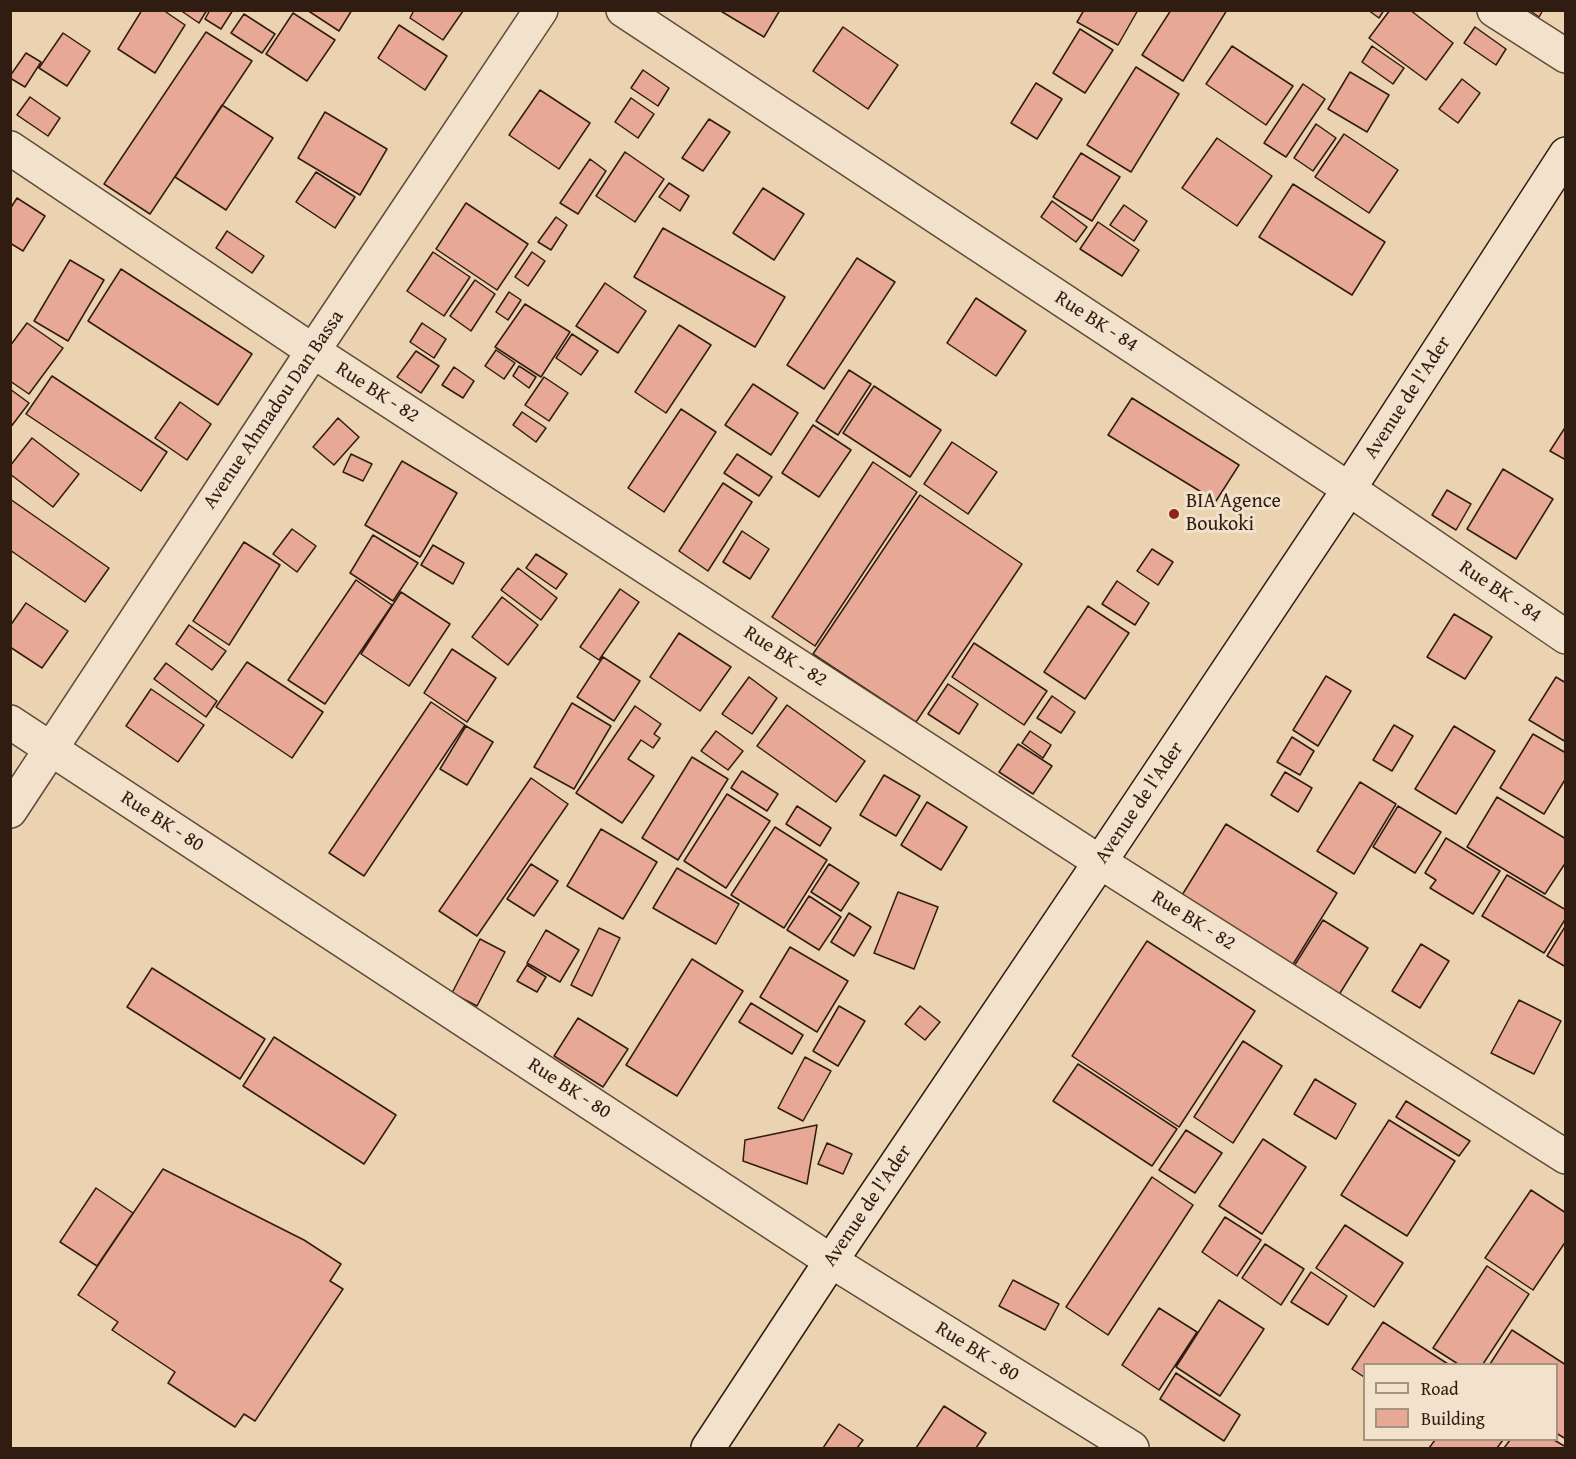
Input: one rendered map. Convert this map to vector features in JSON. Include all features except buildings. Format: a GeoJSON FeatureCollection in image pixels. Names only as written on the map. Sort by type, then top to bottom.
{"type":"FeatureCollection","features":[{"type":"Feature","properties":{"kind":"street","name":"Avenue Ahmadou Dan Bassa"},"geometry":{"type":"LineString","coordinates":[[10,811],[541,10]]}},
{"type":"Feature","properties":{"kind":"street","name":"Rue BK - 84"},"geometry":{"type":"LineString","coordinates":[[623,10],[1349,489],[1566,637]]}},
{"type":"Feature","properties":{"kind":"street"},"geometry":{"type":"LineString","coordinates":[[1494,10],[1566,56]]}},
{"type":"Feature","properties":{"kind":"street","name":"Rue BK - 82"},"geometry":{"type":"LineString","coordinates":[[10,148],[313,351],[1100,862],[1566,1157]]}},
{"type":"Feature","properties":{"kind":"street","name":"Avenue de l'Ader"},"geometry":{"type":"LineString","coordinates":[[708,1449],[831,1261],[1349,489],[1566,154]]}},
{"type":"Feature","properties":{"kind":"street","name":"Rue BK - 80"},"geometry":{"type":"LineString","coordinates":[[10,722],[831,1261],[1132,1449]]}},
{"type":"Feature","properties":{"kind":"place","name":"BIA Agence Boukoki"},"geometry":{"type":"Point","coordinates":[1174,514]}}]}
